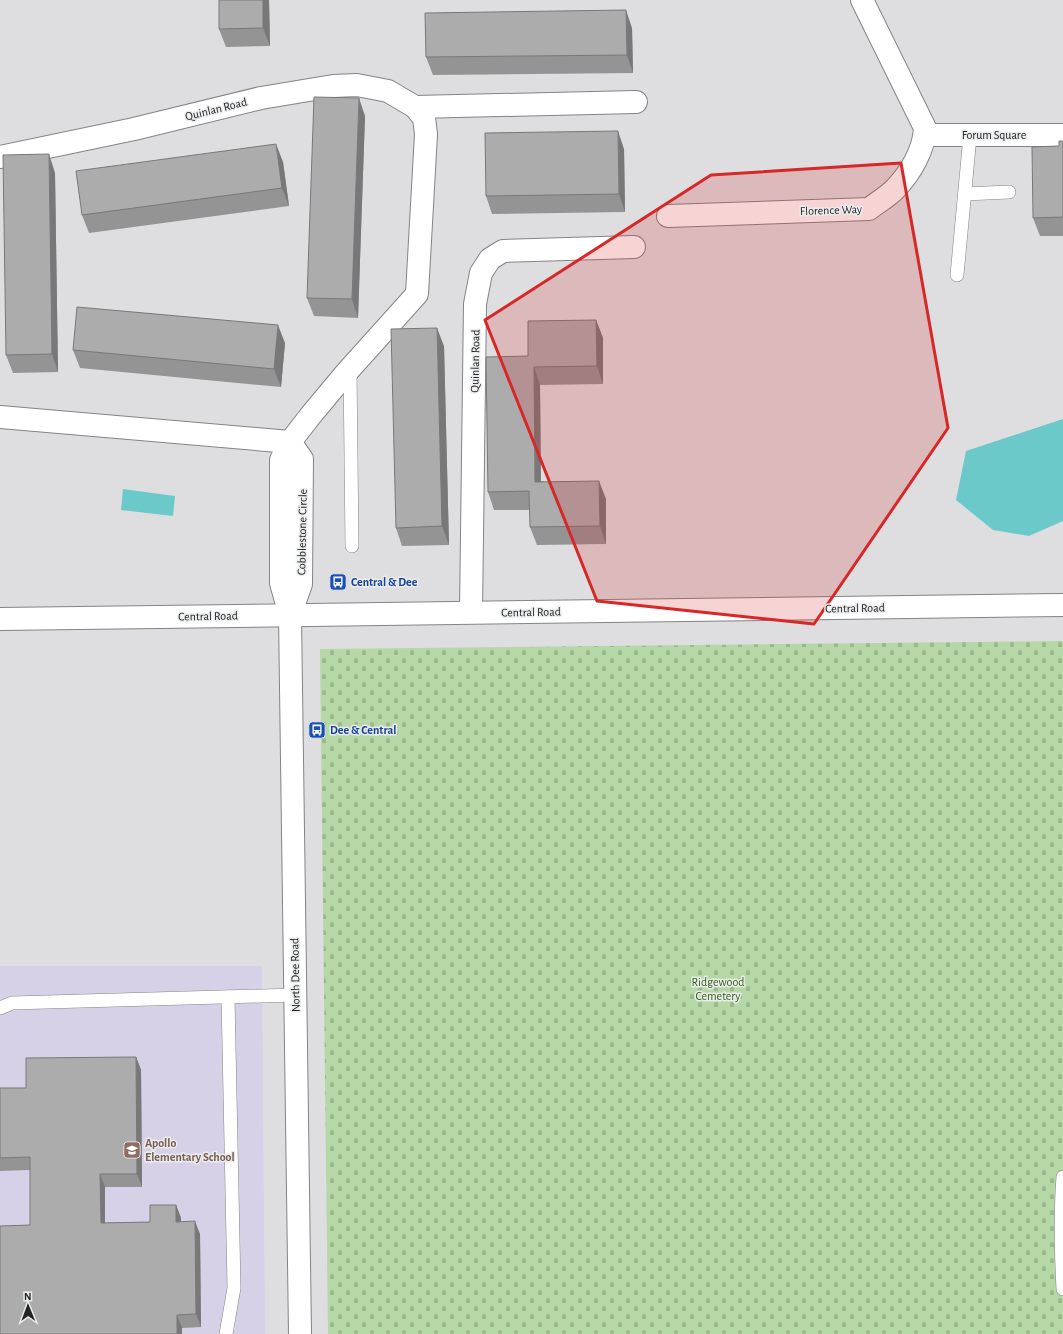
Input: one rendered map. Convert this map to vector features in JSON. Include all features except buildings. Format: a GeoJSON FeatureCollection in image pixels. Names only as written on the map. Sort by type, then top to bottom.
{"type":"FeatureCollection","features":[{"type":"Feature","properties":{"kind":"street"},"geometry":{"type":"LineString","coordinates":[[870,2],[925,128],[924,135]]}},
{"type":"Feature","properties":{"kind":"street","name":"Quinlan Road"},"geometry":{"type":"LineString","coordinates":[[0,157],[134,129],[261,98],[333,86],[357,85],[388,91],[419,113]]}},
{"type":"Feature","properties":{"kind":"street"},"geometry":{"type":"LineString","coordinates":[[419,113],[636,102]]}},
{"type":"Feature","properties":{"kind":"street","name":"Cobblestone Circle"},"geometry":{"type":"LineString","coordinates":[[290,615],[280,583],[281,460],[290,442],[350,368],[417,294],[426,134],[419,113]]}},
{"type":"Feature","properties":{"kind":"street","name":"Forum Square"},"geometry":{"type":"LineString","coordinates":[[924,135],[1063,135]]}},
{"type":"Feature","properties":{"kind":"street","name":"Florence Way"},"geometry":{"type":"LineString","coordinates":[[668,216],[869,209],[895,189],[915,163],[924,135]]}},
{"type":"Feature","properties":{"kind":"street","name":"Quinlan Road"},"geometry":{"type":"LineString","coordinates":[[470,612],[476,304],[481,273],[490,259],[503,251],[634,247]]}},
{"type":"Feature","properties":{"kind":"street"},"geometry":{"type":"LineString","coordinates":[[0,417],[290,442]]}},
{"type":"Feature","properties":{"kind":"street","name":"Central Road"},"geometry":{"type":"LineString","coordinates":[[0,619],[1063,605]]}},
{"type":"Feature","properties":{"kind":"street","name":"North Dee Road"},"geometry":{"type":"LineString","coordinates":[[290,615],[300,1334]]}},
{"type":"Feature","properties":{"kind":"lane"},"geometry":{"type":"LineString","coordinates":[[957,275],[970,136]]}},
{"type":"Feature","properties":{"kind":"lane"},"geometry":{"type":"LineString","coordinates":[[965,194],[1009,192]]}},
{"type":"Feature","properties":{"kind":"lane"},"geometry":{"type":"LineString","coordinates":[[350,368],[352,546]]}},
{"type":"Feature","properties":{"kind":"lane"},"geometry":{"type":"LineString","coordinates":[[0,1008],[12,1003],[295,995]]}},
{"type":"Feature","properties":{"kind":"lane"},"geometry":{"type":"LineString","coordinates":[[226,1334],[234,1288],[228,997]]}},
{"type":"Feature","properties":{"kind":"lane"},"geometry":{"type":"LineString","coordinates":[[1063,1177],[1061,1201],[1063,1289]]}},
{"type":"Feature","properties":{"kind":"highlighted area"},"geometry":{"type":"Polygon","coordinates":[[[901,163],[948,428],[814,624],[597,601],[485,320],[711,175],[901,163]]]}},
{"type":"Feature","properties":{"kind":"shaded area","name":"Apollo Elementary School"},"geometry":{"type":"Polygon","coordinates":[[[0,966],[262,966],[265,1334],[0,1334],[0,966]]]}},
{"type":"Feature","properties":{"kind":"green space","name":"Ridgewood Cemetery"},"geometry":{"type":"Polygon","coordinates":[[[1063,641],[1063,1334],[328,1334],[320,649],[1063,641]]]}},
{"type":"Feature","properties":{"kind":"water"},"geometry":{"type":"Polygon","coordinates":[[[1063,419],[1063,521],[1029,536],[993,530],[956,500],[966,451],[1063,419]]]}},
{"type":"Feature","properties":{"kind":"water"},"geometry":{"type":"Polygon","coordinates":[[[123,489],[175,496],[173,516],[121,510],[123,489]]]}},
{"type":"Feature","properties":{"kind":"place","name":"Central & Dee"},"geometry":{"type":"Point","coordinates":[338,582]}},
{"type":"Feature","properties":{"kind":"place","name":"Dee & Central"},"geometry":{"type":"Point","coordinates":[317,730]}},
{"type":"Feature","properties":{"kind":"place","name":"Apollo Elementary School"},"geometry":{"type":"Point","coordinates":[132,1150]}}]}
